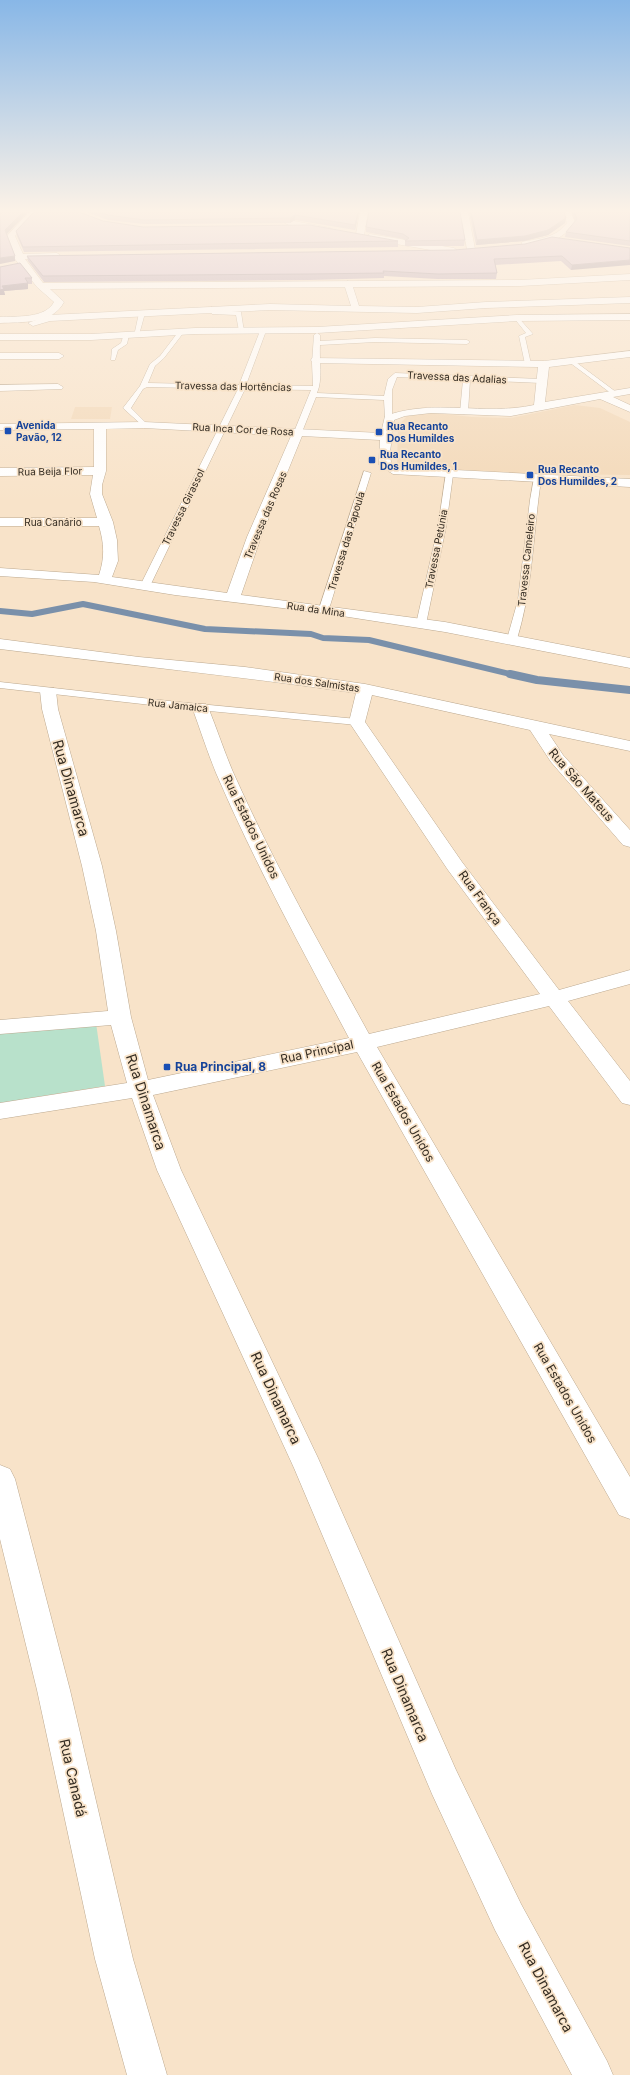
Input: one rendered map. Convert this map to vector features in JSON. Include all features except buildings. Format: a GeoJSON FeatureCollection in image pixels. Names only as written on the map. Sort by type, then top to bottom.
{"type":"FeatureCollection","features":[{"type":"Feature","properties":{"kind":"street"},"geometry":{"type":"LineString","coordinates":[[27,337],[36,319],[54,312],[57,309]]}},
{"type":"Feature","properties":{"kind":"street"},"geometry":{"type":"LineString","coordinates":[[89,315],[188,309]]}},
{"type":"Feature","properties":{"kind":"street"},"geometry":{"type":"LineString","coordinates":[[0,320],[50,318],[63,315],[142,313],[195,309]]}},
{"type":"Feature","properties":{"kind":"street"},"geometry":{"type":"LineString","coordinates":[[277,309],[315,319],[334,309]]}},
{"type":"Feature","properties":{"kind":"street"},"geometry":{"type":"LineString","coordinates":[[386,309],[428,309]]}},
{"type":"Feature","properties":{"kind":"street"},"geometry":{"type":"LineString","coordinates":[[0,337],[263,331],[315,319],[630,317]]}},
{"type":"Feature","properties":{"kind":"street"},"geometry":{"type":"LineString","coordinates":[[316,360],[396,360],[544,364],[630,354]]}},
{"type":"Feature","properties":{"kind":"street"},"geometry":{"type":"LineString","coordinates":[[0,356],[59,356]]}},
{"type":"Feature","properties":{"kind":"street"},"geometry":{"type":"LineString","coordinates":[[539,407],[544,364]]}},
{"type":"Feature","properties":{"kind":"street"},"geometry":{"type":"LineString","coordinates":[[0,388],[58,387]]}},
{"type":"Feature","properties":{"kind":"street"},"geometry":{"type":"LineString","coordinates":[[630,392],[601,395],[503,413],[417,410],[402,413],[389,418],[384,457],[385,465],[388,468],[404,471],[537,480],[630,483]]}},
{"type":"Feature","properties":{"kind":"street"},"geometry":{"type":"LineString","coordinates":[[601,395],[630,409]]}},
{"type":"Feature","properties":{"kind":"street"},"geometry":{"type":"LineString","coordinates":[[100,425],[100,471],[96,485],[96,494],[106,522],[110,540],[111,561],[104,580]]}},
{"type":"Feature","properties":{"kind":"street","name":"Rua Inca Cor de Rosa"},"geometry":{"type":"LineString","coordinates":[[0,427],[144,425],[386,437]]}},
{"type":"Feature","properties":{"kind":"street","name":"Travessa das Rosas"},"geometry":{"type":"LineString","coordinates":[[233,598],[254,537],[298,432]]}},
{"type":"Feature","properties":{"kind":"street","name":"Rua Beija Flor"},"geometry":{"type":"LineString","coordinates":[[0,472],[100,471]]}},
{"type":"Feature","properties":{"kind":"street","name":"Rua Canário"},"geometry":{"type":"LineString","coordinates":[[0,522],[106,522]]}},
{"type":"Feature","properties":{"kind":"street","name":"Rua da Mina"},"geometry":{"type":"LineString","coordinates":[[0,572],[104,580],[421,624],[512,639],[630,663]]}},
{"type":"Feature","properties":{"kind":"street","name":"Rua dos Salmistas"},"geometry":{"type":"LineString","coordinates":[[0,644],[139,662],[245,672],[365,689],[630,746]]}},
{"type":"Feature","properties":{"kind":"street"},"geometry":{"type":"LineString","coordinates":[[357,722],[365,689]]}},
{"type":"Feature","properties":{"kind":"street","name":"Rua Dinamarca"},"geometry":{"type":"LineString","coordinates":[[48,691],[50,709],[57,738],[92,866],[106,931],[120,1017],[140,1090],[169,1170],[308,1467],[434,1761],[508,1917],[593,2075]]}},
{"type":"Feature","properties":{"kind":"street","name":"Rua Estados Unidos"},"geometry":{"type":"LineString","coordinates":[[200,707],[224,771],[288,905],[362,1042],[630,1505]]}},
{"type":"Feature","properties":{"kind":"street","name":"Rua França"},"geometry":{"type":"LineString","coordinates":[[357,722],[401,791],[554,998],[630,1097]]}},
{"type":"Feature","properties":{"kind":"street","name":"Rua São Mateus"},"geometry":{"type":"LineString","coordinates":[[537,726],[546,745],[599,808],[630,840]]}},
{"type":"Feature","properties":{"kind":"street","name":"Rua Principal"},"geometry":{"type":"LineString","coordinates":[[0,1111],[140,1090],[362,1042],[554,998],[630,977]]}},
{"type":"Feature","properties":{"kind":"street"},"geometry":{"type":"LineString","coordinates":[[0,1027],[120,1017]]}},
{"type":"Feature","properties":{"kind":"street","name":"Rua Canadá"},"geometry":{"type":"LineString","coordinates":[[0,1479],[69,1758],[96,1883],[135,2038],[147,2075]]}},
{"type":"Feature","properties":{"kind":"lane"},"geometry":{"type":"LineString","coordinates":[[217,309],[214,312],[239,313],[242,331]]}},
{"type":"Feature","properties":{"kind":"lane"},"geometry":{"type":"LineString","coordinates":[[113,358],[115,349],[124,344],[131,335],[142,313]]}},
{"type":"Feature","properties":{"kind":"lane"},"geometry":{"type":"LineString","coordinates":[[517,318],[530,334],[522,336],[528,364]]}},
{"type":"Feature","properties":{"kind":"lane"},"geometry":{"type":"LineString","coordinates":[[298,432],[314,392],[317,378],[315,319]]}},
{"type":"Feature","properties":{"kind":"lane","name":"Travessa Girassol"},"geometry":{"type":"LineString","coordinates":[[145,586],[242,387],[263,331]]}},
{"type":"Feature","properties":{"kind":"lane"},"geometry":{"type":"LineString","coordinates":[[144,425],[126,408],[147,385],[152,365],[162,357],[181,332]]}},
{"type":"Feature","properties":{"kind":"lane"},"geometry":{"type":"LineString","coordinates":[[316,343],[375,340],[467,342]]}},
{"type":"Feature","properties":{"kind":"lane"},"geometry":{"type":"LineString","coordinates":[[571,361],[614,394]]}},
{"type":"Feature","properties":{"kind":"lane","name":"Travessa das Adalias"},"geometry":{"type":"LineString","coordinates":[[389,418],[388,398],[392,377],[395,375],[541,381]]}},
{"type":"Feature","properties":{"kind":"lane"},"geometry":{"type":"LineString","coordinates":[[464,412],[467,377]]}},
{"type":"Feature","properties":{"kind":"lane","name":"Travessa das Hortências"},"geometry":{"type":"LineString","coordinates":[[147,385],[242,387],[388,398]]}},
{"type":"Feature","properties":{"kind":"lane","name":"Travessa das Papoula"},"geometry":{"type":"LineString","coordinates":[[324,610],[367,473]]}},
{"type":"Feature","properties":{"kind":"lane","name":"Travessa Petúnia"},"geometry":{"type":"LineString","coordinates":[[421,624],[442,527],[449,475]]}},
{"type":"Feature","properties":{"kind":"lane","name":"Travessa Cameleiro"},"geometry":{"type":"LineString","coordinates":[[512,639],[520,616],[528,554],[531,511],[537,480]]}},
{"type":"Feature","properties":{"kind":"lane","name":"Rua Jamaica"},"geometry":{"type":"LineString","coordinates":[[0,685],[48,691],[85,693],[200,707],[357,722]]}},
{"type":"Feature","properties":{"kind":"shaded area"},"geometry":{"type":"Polygon","coordinates":[[[575,405],[600,408],[630,422],[630,475],[490,473],[397,466],[398,426],[408,415],[434,413],[472,417],[511,418],[575,405]]]}},
{"type":"Feature","properties":{"kind":"shaded area"},"geometry":{"type":"Polygon","coordinates":[[[75,407],[112,407],[110,419],[71,419],[75,407]]]}},
{"type":"Feature","properties":{"kind":"green space"},"geometry":{"type":"Polygon","coordinates":[[[96,1023],[105,1086],[0,1103],[0,1032],[96,1023]]]}},
{"type":"Feature","properties":{"kind":"waterway"},"geometry":{"type":"LineString","coordinates":[[0,611],[32,614],[83,604],[205,629],[311,634],[323,638],[369,640],[514,675]]}},
{"type":"Feature","properties":{"kind":"waterway"},"geometry":{"type":"LineString","coordinates":[[510,674],[537,680],[630,690]]}},
{"type":"Feature","properties":{"kind":"place","name":"Avenida Pavão, 12"},"geometry":{"type":"Point","coordinates":[8,431]}},
{"type":"Feature","properties":{"kind":"place","name":"Rua Recanto Dos Humildes"},"geometry":{"type":"Point","coordinates":[379,432]}},
{"type":"Feature","properties":{"kind":"place","name":"Rua Recanto Dos Humildes, 1"},"geometry":{"type":"Point","coordinates":[372,460]}},
{"type":"Feature","properties":{"kind":"place","name":"Rua Recanto Dos Humildes, 2"},"geometry":{"type":"Point","coordinates":[530,475]}},
{"type":"Feature","properties":{"kind":"place","name":"Rua Principal, 8"},"geometry":{"type":"Point","coordinates":[167,1067]}}]}
